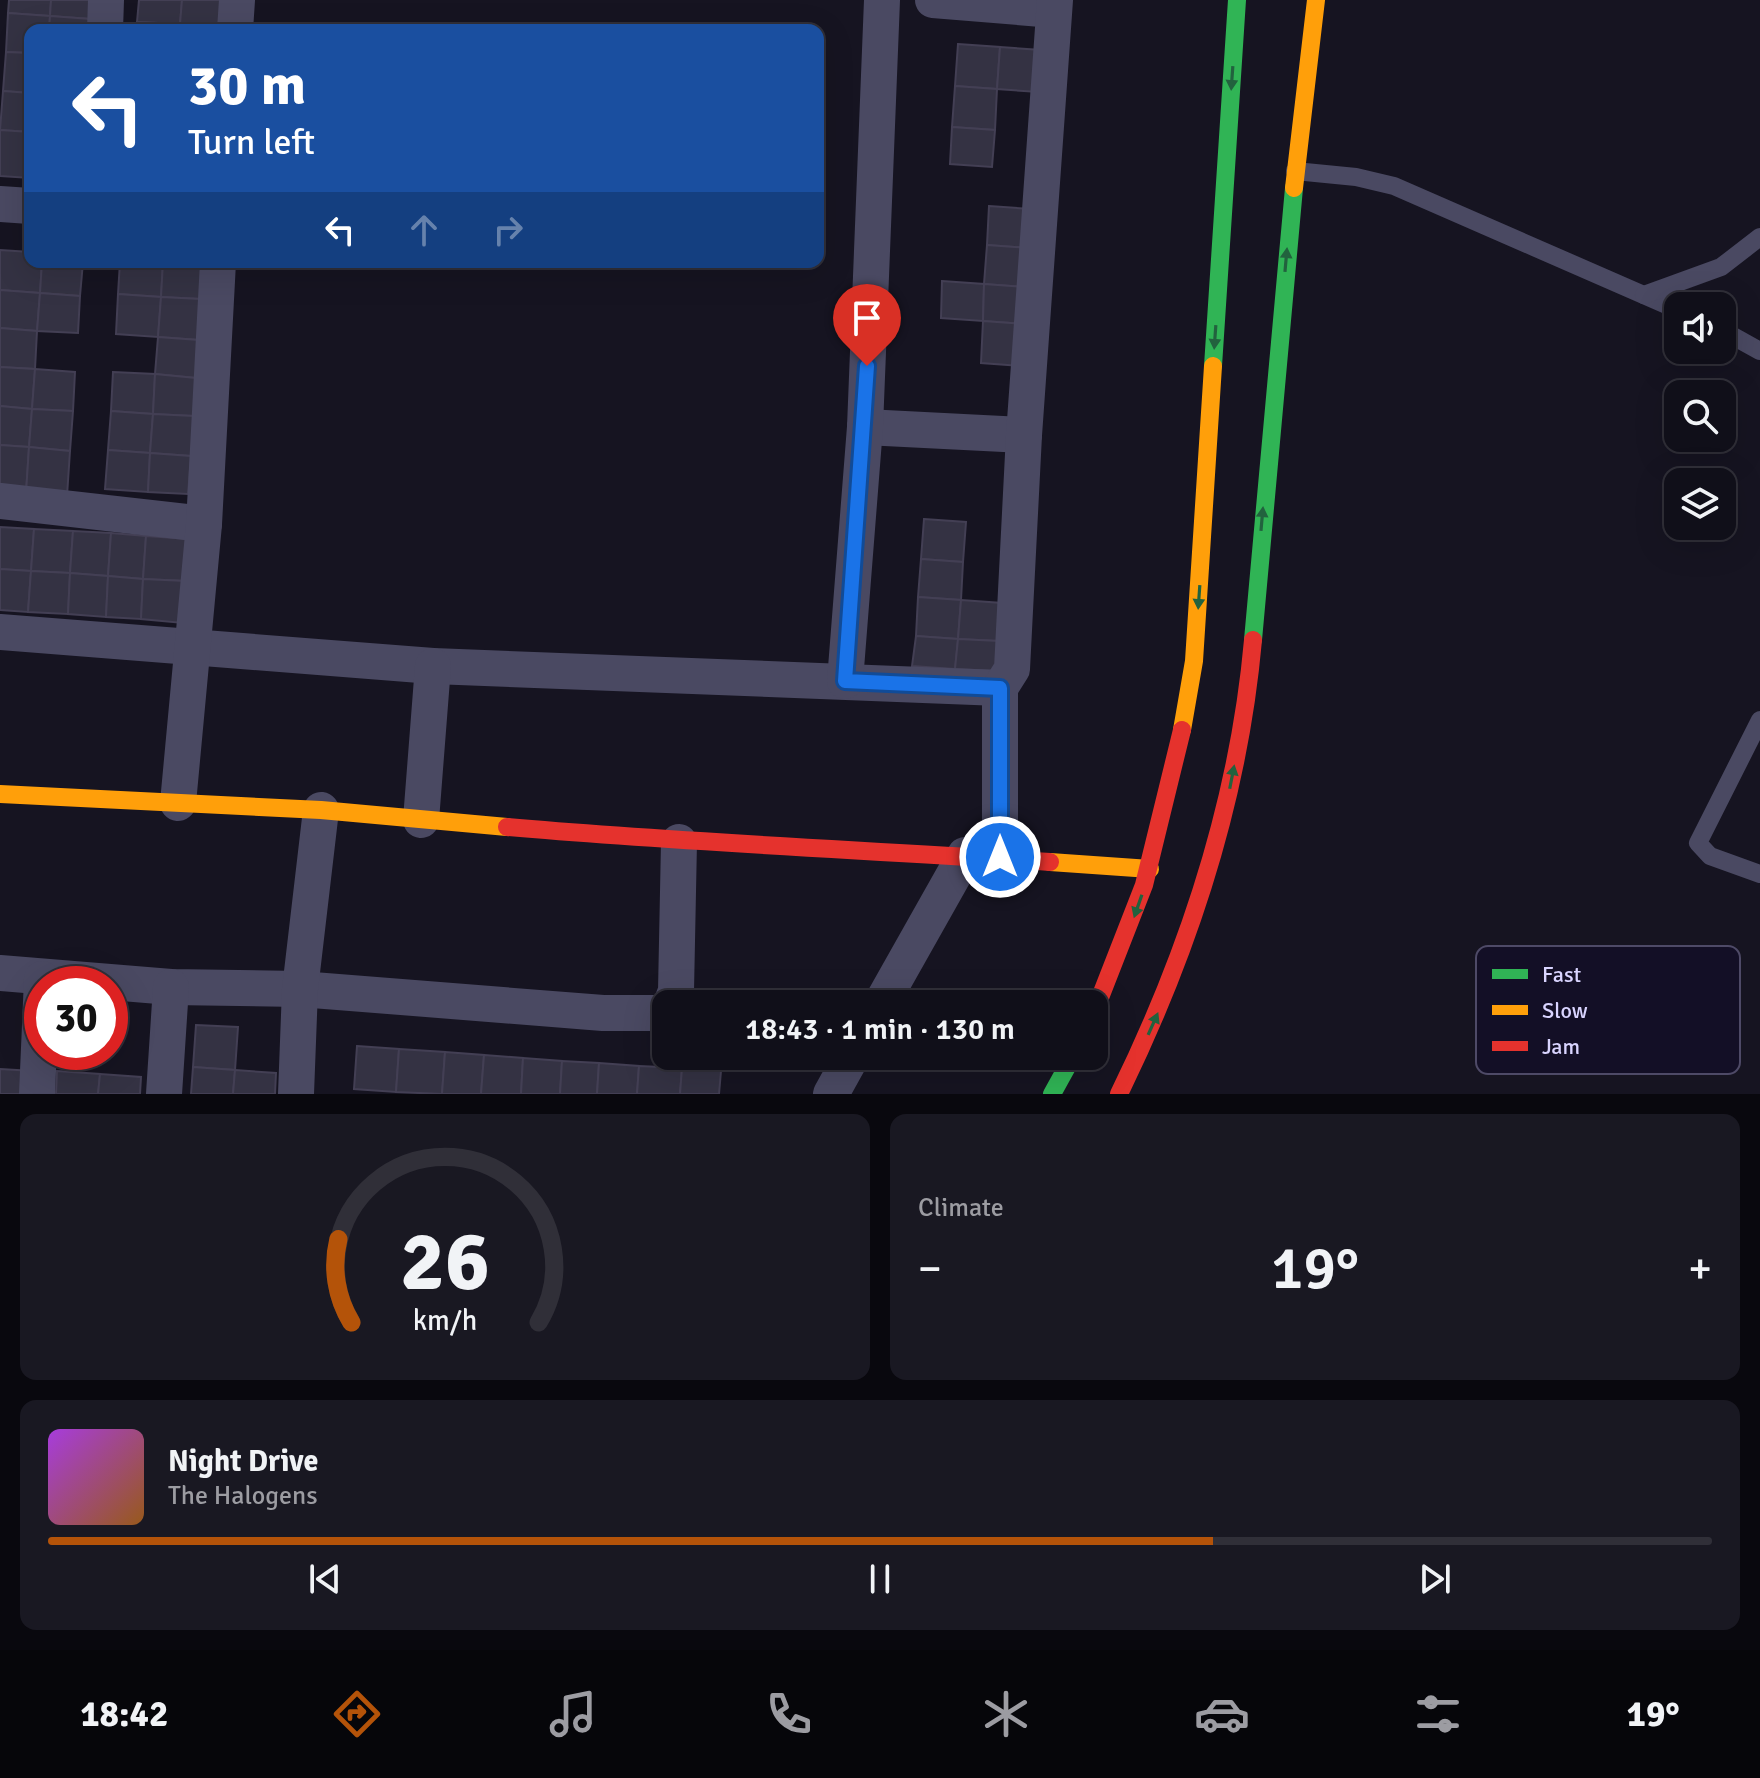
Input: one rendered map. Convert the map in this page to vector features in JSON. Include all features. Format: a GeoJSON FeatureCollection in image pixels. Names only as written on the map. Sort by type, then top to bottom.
{"type":"FeatureCollection","features":[{"type":"Feature","properties":{"kind":"main road"},"geometry":{"type":"LineString","coordinates":[[1103,990],[1150,869],[1182,740],[1194,661],[1237,0]]}},
{"type":"Feature","properties":{"kind":"main road"},"geometry":{"type":"LineString","coordinates":[[1119,1094],[1167,994],[1190,932],[1224,817],[1240,739],[1251,667],[1295,171],[1316,0]]}},
{"type":"Feature","properties":{"kind":"main road"},"geometry":{"type":"LineString","coordinates":[[0,794],[321,810],[679,842],[1000,857],[1150,869]]}},
{"type":"Feature","properties":{"kind":"main road"},"geometry":{"type":"LineString","coordinates":[[1052,1094],[1065,1070]]}},
{"type":"Feature","properties":{"kind":"street"},"geometry":{"type":"LineString","coordinates":[[105,24],[106,0]]}},
{"type":"Feature","properties":{"kind":"street"},"geometry":{"type":"LineString","coordinates":[[235,24],[237,0]]}},
{"type":"Feature","properties":{"kind":"street"},"geometry":{"type":"LineString","coordinates":[[845,681],[865,427],[882,0]]}},
{"type":"Feature","properties":{"kind":"street"},"geometry":{"type":"LineString","coordinates":[[933,0],[1054,5],[1024,435],[1012,669],[1000,688],[1000,857]]}},
{"type":"Feature","properties":{"kind":"street"},"geometry":{"type":"LineString","coordinates":[[0,204],[24,206]]}},
{"type":"Feature","properties":{"kind":"street"},"geometry":{"type":"LineString","coordinates":[[178,803],[204,524],[218,268]]}},
{"type":"Feature","properties":{"kind":"street"},"geometry":{"type":"LineString","coordinates":[[865,427],[1024,435]]}},
{"type":"Feature","properties":{"kind":"street"},"geometry":{"type":"LineString","coordinates":[[0,501],[204,524]]}},
{"type":"Feature","properties":{"kind":"street"},"geometry":{"type":"LineString","coordinates":[[0,632],[433,666],[1000,688]]}},
{"type":"Feature","properties":{"kind":"street"},"geometry":{"type":"LineString","coordinates":[[421,820],[433,666]]}},
{"type":"Feature","properties":{"kind":"street"},"geometry":{"type":"LineString","coordinates":[[296,1094],[300,989],[321,810]]}},
{"type":"Feature","properties":{"kind":"street"},"geometry":{"type":"LineString","coordinates":[[676,990],[679,842]]}},
{"type":"Feature","properties":{"kind":"street"},"geometry":{"type":"LineString","coordinates":[[889,990],[965,855]]}},
{"type":"Feature","properties":{"kind":"street"},"geometry":{"type":"LineString","coordinates":[[0,973],[24,976]]}},
{"type":"Feature","properties":{"kind":"street"},"geometry":{"type":"LineString","coordinates":[[128,984],[300,989],[547,1010],[652,1013]]}},
{"type":"Feature","properties":{"kind":"street"},"geometry":{"type":"LineString","coordinates":[[164,1094],[171,987]]}},
{"type":"Feature","properties":{"kind":"street"},"geometry":{"type":"LineString","coordinates":[[37,1094],[38,1070]]}},
{"type":"Feature","properties":{"kind":"street"},"geometry":{"type":"LineString","coordinates":[[831,1094],[844,1070]]}},
{"type":"Feature","properties":{"kind":"lane"},"geometry":{"type":"LineString","coordinates":[[1295,171],[1356,177],[1394,186],[1664,304]]}},
{"type":"Feature","properties":{"kind":"lane"},"geometry":{"type":"LineString","coordinates":[[1644,295],[1721,267],[1760,237]]}},
{"type":"Feature","properties":{"kind":"lane"},"geometry":{"type":"LineString","coordinates":[[1736,338],[1760,351]]}},
{"type":"Feature","properties":{"kind":"lane"},"geometry":{"type":"LineString","coordinates":[[1760,720],[1698,843],[1710,856],[1760,874]]}},
{"type":"Feature","properties":{"kind":"building"},"geometry":{"type":"Polygon","coordinates":[[[9,0],[51,0],[50,16],[8,13],[9,0]]]}},
{"type":"Feature","properties":{"kind":"building"},"geometry":{"type":"Polygon","coordinates":[[[51,0],[93,0],[91,19],[50,16],[51,0]]]}},
{"type":"Feature","properties":{"kind":"building"},"geometry":{"type":"Polygon","coordinates":[[[139,0],[182,0],[180,24],[137,22],[139,0]]]}},
{"type":"Feature","properties":{"kind":"building"},"geometry":{"type":"Polygon","coordinates":[[[182,0],[222,0],[220,24],[180,24],[182,0]]]}},
{"type":"Feature","properties":{"kind":"building"},"geometry":{"type":"Polygon","coordinates":[[[8,13],[50,16],[49,24],[24,24],[24,53],[6,52],[8,13]]]}},
{"type":"Feature","properties":{"kind":"building"},"geometry":{"type":"Polygon","coordinates":[[[50,16],[91,19],[91,24],[49,24],[50,16]]]}},
{"type":"Feature","properties":{"kind":"building"},"geometry":{"type":"Polygon","coordinates":[[[137,22],[180,24],[137,24],[137,22]]]}},
{"type":"Feature","properties":{"kind":"building"},"geometry":{"type":"Polygon","coordinates":[[[958,44],[1000,47],[997,89],[955,86],[958,44]]]}},
{"type":"Feature","properties":{"kind":"building"},"geometry":{"type":"Polygon","coordinates":[[[1000,47],[1041,50],[1038,92],[997,89],[1000,47]]]}},
{"type":"Feature","properties":{"kind":"building"},"geometry":{"type":"Polygon","coordinates":[[[6,52],[24,53],[24,93],[3,91],[6,52]]]}},
{"type":"Feature","properties":{"kind":"building"},"geometry":{"type":"Polygon","coordinates":[[[955,86],[997,89],[995,130],[952,127],[955,86]]]}},
{"type":"Feature","properties":{"kind":"building"},"geometry":{"type":"Polygon","coordinates":[[[3,91],[24,93],[24,132],[0,130],[3,91]]]}},
{"type":"Feature","properties":{"kind":"building"},"geometry":{"type":"Polygon","coordinates":[[[952,127],[995,130],[992,167],[950,164],[952,127]]]}},
{"type":"Feature","properties":{"kind":"building"},"geometry":{"type":"Polygon","coordinates":[[[0,130],[24,132],[24,178],[0,176],[0,130]]]}},
{"type":"Feature","properties":{"kind":"building"},"geometry":{"type":"Polygon","coordinates":[[[989,206],[1030,209],[1028,248],[987,245],[989,206]]]}},
{"type":"Feature","properties":{"kind":"building"},"geometry":{"type":"Polygon","coordinates":[[[987,245],[1028,248],[1025,287],[984,284],[987,245]]]}},
{"type":"Feature","properties":{"kind":"building"},"geometry":{"type":"Polygon","coordinates":[[[0,250],[24,252],[24,268],[42,268],[40,293],[0,290],[0,250]]]}},
{"type":"Feature","properties":{"kind":"building"},"geometry":{"type":"Polygon","coordinates":[[[42,268],[82,268],[80,296],[40,293],[42,268]]]}},
{"type":"Feature","properties":{"kind":"building"},"geometry":{"type":"Polygon","coordinates":[[[120,268],[163,268],[161,297],[118,294],[120,268]]]}},
{"type":"Feature","properties":{"kind":"building"},"geometry":{"type":"Polygon","coordinates":[[[163,268],[204,268],[201,299],[161,297],[163,268]]]}},
{"type":"Feature","properties":{"kind":"building"},"geometry":{"type":"Polygon","coordinates":[[[942,281],[984,284],[983,321],[941,318],[942,281]]]}},
{"type":"Feature","properties":{"kind":"building"},"geometry":{"type":"Polygon","coordinates":[[[984,284],[1025,287],[1025,324],[983,321],[984,284]]]}},
{"type":"Feature","properties":{"kind":"building"},"geometry":{"type":"Polygon","coordinates":[[[0,290],[40,293],[37,331],[0,328],[0,290]]]}},
{"type":"Feature","properties":{"kind":"building"},"geometry":{"type":"Polygon","coordinates":[[[40,293],[80,296],[78,333],[37,331],[40,293]]]}},
{"type":"Feature","properties":{"kind":"building"},"geometry":{"type":"Polygon","coordinates":[[[118,294],[161,297],[158,337],[116,334],[118,294]]]}},
{"type":"Feature","properties":{"kind":"building"},"geometry":{"type":"Polygon","coordinates":[[[161,297],[201,299],[199,340],[158,337],[161,297]]]}},
{"type":"Feature","properties":{"kind":"building"},"geometry":{"type":"Polygon","coordinates":[[[983,321],[1025,324],[1022,366],[981,363],[983,321]]]}},
{"type":"Feature","properties":{"kind":"building"},"geometry":{"type":"Polygon","coordinates":[[[0,328],[37,331],[35,369],[0,367],[0,328]]]}},
{"type":"Feature","properties":{"kind":"building"},"geometry":{"type":"Polygon","coordinates":[[[158,337],[199,340],[196,378],[155,374],[158,337]]]}},
{"type":"Feature","properties":{"kind":"building"},"geometry":{"type":"Polygon","coordinates":[[[0,367],[35,369],[32,409],[0,406],[0,367]]]}},
{"type":"Feature","properties":{"kind":"building"},"geometry":{"type":"Polygon","coordinates":[[[35,369],[75,372],[73,411],[32,409],[35,369]]]}},
{"type":"Feature","properties":{"kind":"building"},"geometry":{"type":"Polygon","coordinates":[[[113,372],[155,374],[153,414],[111,411],[113,372]]]}},
{"type":"Feature","properties":{"kind":"building"},"geometry":{"type":"Polygon","coordinates":[[[155,374],[196,378],[194,416],[153,414],[155,374]]]}},
{"type":"Feature","properties":{"kind":"building"},"geometry":{"type":"Polygon","coordinates":[[[0,406],[32,409],[29,447],[0,445],[0,406]]]}},
{"type":"Feature","properties":{"kind":"building"},"geometry":{"type":"Polygon","coordinates":[[[32,409],[73,411],[70,451],[29,447],[32,409]]]}},
{"type":"Feature","properties":{"kind":"building"},"geometry":{"type":"Polygon","coordinates":[[[111,411],[153,414],[150,453],[108,450],[111,411]]]}},
{"type":"Feature","properties":{"kind":"building"},"geometry":{"type":"Polygon","coordinates":[[[153,414],[194,416],[191,456],[150,453],[153,414]]]}},
{"type":"Feature","properties":{"kind":"building"},"geometry":{"type":"Polygon","coordinates":[[[0,445],[29,447],[26,493],[0,492],[0,445]]]}},
{"type":"Feature","properties":{"kind":"building"},"geometry":{"type":"Polygon","coordinates":[[[29,447],[70,451],[67,496],[26,493],[29,447]]]}},
{"type":"Feature","properties":{"kind":"building"},"geometry":{"type":"Polygon","coordinates":[[[108,450],[150,453],[148,492],[105,489],[108,450]]]}},
{"type":"Feature","properties":{"kind":"building"},"geometry":{"type":"Polygon","coordinates":[[[150,453],[191,456],[188,494],[148,492],[150,453]]]}},
{"type":"Feature","properties":{"kind":"building"},"geometry":{"type":"Polygon","coordinates":[[[924,519],[966,522],[963,562],[921,559],[924,519]]]}},
{"type":"Feature","properties":{"kind":"building"},"geometry":{"type":"Polygon","coordinates":[[[0,527],[34,529],[31,571],[0,569],[0,527]]]}},
{"type":"Feature","properties":{"kind":"building"},"geometry":{"type":"Polygon","coordinates":[[[34,529],[73,531],[70,573],[31,571],[34,529]]]}},
{"type":"Feature","properties":{"kind":"building"},"geometry":{"type":"Polygon","coordinates":[[[73,531],[111,533],[108,576],[70,573],[73,531]]]}},
{"type":"Feature","properties":{"kind":"building"},"geometry":{"type":"Polygon","coordinates":[[[111,533],[146,536],[143,579],[108,576],[111,533]]]}},
{"type":"Feature","properties":{"kind":"building"},"geometry":{"type":"Polygon","coordinates":[[[146,536],[189,539],[186,581],[143,579],[146,536]]]}},
{"type":"Feature","properties":{"kind":"building"},"geometry":{"type":"Polygon","coordinates":[[[921,559],[963,562],[961,600],[918,597],[921,559]]]}},
{"type":"Feature","properties":{"kind":"building"},"geometry":{"type":"Polygon","coordinates":[[[0,569],[31,571],[28,612],[0,610],[0,569]]]}},
{"type":"Feature","properties":{"kind":"building"},"geometry":{"type":"Polygon","coordinates":[[[31,571],[70,573],[68,614],[28,612],[31,571]]]}},
{"type":"Feature","properties":{"kind":"building"},"geometry":{"type":"Polygon","coordinates":[[[70,573],[108,576],[106,617],[68,614],[70,573]]]}},
{"type":"Feature","properties":{"kind":"building"},"geometry":{"type":"Polygon","coordinates":[[[108,576],[143,579],[141,619],[106,617],[108,576]]]}},
{"type":"Feature","properties":{"kind":"building"},"geometry":{"type":"Polygon","coordinates":[[[143,579],[186,581],[183,623],[141,619],[143,579]]]}},
{"type":"Feature","properties":{"kind":"building"},"geometry":{"type":"Polygon","coordinates":[[[918,597],[961,600],[958,639],[916,636],[918,597]]]}},
{"type":"Feature","properties":{"kind":"building"},"geometry":{"type":"Polygon","coordinates":[[[961,600],[1002,603],[999,641],[958,639],[961,600]]]}},
{"type":"Feature","properties":{"kind":"building"},"geometry":{"type":"Polygon","coordinates":[[[916,636],[958,639],[955,669],[912,666],[916,636]]]}},
{"type":"Feature","properties":{"kind":"building"},"geometry":{"type":"Polygon","coordinates":[[[958,639],[999,641],[996,671],[955,669],[958,639]]]}},
{"type":"Feature","properties":{"kind":"building"},"geometry":{"type":"Polygon","coordinates":[[[196,1025],[238,1027],[235,1070],[193,1067],[196,1025]]]}},
{"type":"Feature","properties":{"kind":"building"},"geometry":{"type":"Polygon","coordinates":[[[357,1046],[399,1049],[396,1092],[354,1089],[357,1046]]]}},
{"type":"Feature","properties":{"kind":"building"},"geometry":{"type":"Polygon","coordinates":[[[399,1049],[445,1052],[442,1094],[396,1092],[399,1049]]]}},
{"type":"Feature","properties":{"kind":"building"},"geometry":{"type":"Polygon","coordinates":[[[445,1052],[484,1055],[481,1094],[442,1094],[445,1052]]]}},
{"type":"Feature","properties":{"kind":"building"},"geometry":{"type":"Polygon","coordinates":[[[484,1055],[523,1058],[521,1094],[481,1094],[484,1055]]]}},
{"type":"Feature","properties":{"kind":"building"},"geometry":{"type":"Polygon","coordinates":[[[523,1058],[562,1061],[560,1094],[521,1094],[523,1058]]]}},
{"type":"Feature","properties":{"kind":"building"},"geometry":{"type":"Polygon","coordinates":[[[562,1061],[599,1063],[597,1094],[560,1094],[562,1061]]]}},
{"type":"Feature","properties":{"kind":"building"},"geometry":{"type":"Polygon","coordinates":[[[599,1063],[639,1066],[637,1094],[597,1094],[599,1063]]]}},
{"type":"Feature","properties":{"kind":"building"},"geometry":{"type":"Polygon","coordinates":[[[639,1066],[652,1067],[652,1070],[682,1070],[680,1094],[637,1094],[639,1066]]]}},
{"type":"Feature","properties":{"kind":"building"},"geometry":{"type":"Polygon","coordinates":[[[193,1067],[235,1070],[233,1094],[191,1094],[193,1067]]]}},
{"type":"Feature","properties":{"kind":"building"},"geometry":{"type":"Polygon","coordinates":[[[0,1069],[33,1071],[32,1094],[0,1094],[0,1069]]]}},
{"type":"Feature","properties":{"kind":"building"},"geometry":{"type":"Polygon","coordinates":[[[235,1070],[276,1073],[275,1094],[233,1094],[235,1070]]]}},
{"type":"Feature","properties":{"kind":"building"},"geometry":{"type":"Polygon","coordinates":[[[682,1070],[721,1071],[719,1094],[680,1094],[682,1070]]]}},
{"type":"Feature","properties":{"kind":"building"},"geometry":{"type":"Polygon","coordinates":[[[57,1071],[100,1074],[98,1094],[56,1094],[57,1071]]]}},
{"type":"Feature","properties":{"kind":"building"},"geometry":{"type":"Polygon","coordinates":[[[100,1074],[141,1077],[140,1094],[98,1094],[100,1074]]]}},
{"type":"Feature","properties":{"kind":"traffic: fast"},"geometry":{"type":"LineString","coordinates":[[1213,366],[1237,0]]}},
{"type":"Feature","properties":{"kind":"traffic: fast"},"geometry":{"type":"LineString","coordinates":[[1253,640],[1294,188]]}},
{"type":"Feature","properties":{"kind":"traffic: fast"},"geometry":{"type":"LineString","coordinates":[[1052,1094],[1065,1070]]}},
{"type":"Feature","properties":{"kind":"traffic: slow"},"geometry":{"type":"LineString","coordinates":[[1294,188],[1316,0]]}},
{"type":"Feature","properties":{"kind":"traffic: slow"},"geometry":{"type":"LineString","coordinates":[[1182,730],[1194,661],[1213,366]]}},
{"type":"Feature","properties":{"kind":"traffic: slow"},"geometry":{"type":"LineString","coordinates":[[0,794],[321,810],[507,827]]}},
{"type":"Feature","properties":{"kind":"traffic: slow"},"geometry":{"type":"LineString","coordinates":[[1050,862],[1150,869]]}},
{"type":"Feature","properties":{"kind":"traffic: jam"},"geometry":{"type":"LineString","coordinates":[[1119,1094],[1167,986],[1207,873],[1236,758],[1253,640]]}},
{"type":"Feature","properties":{"kind":"traffic: jam"},"geometry":{"type":"LineString","coordinates":[[1103,990],[1144,885],[1182,730]]}},
{"type":"Feature","properties":{"kind":"traffic: jam"},"geometry":{"type":"LineString","coordinates":[[507,827],[1050,862]]}},
{"type":"Feature","properties":{"kind":"route"},"geometry":{"type":"LineString","coordinates":[[867,366],[845,681],[1000,688],[1000,857]]}}]}
